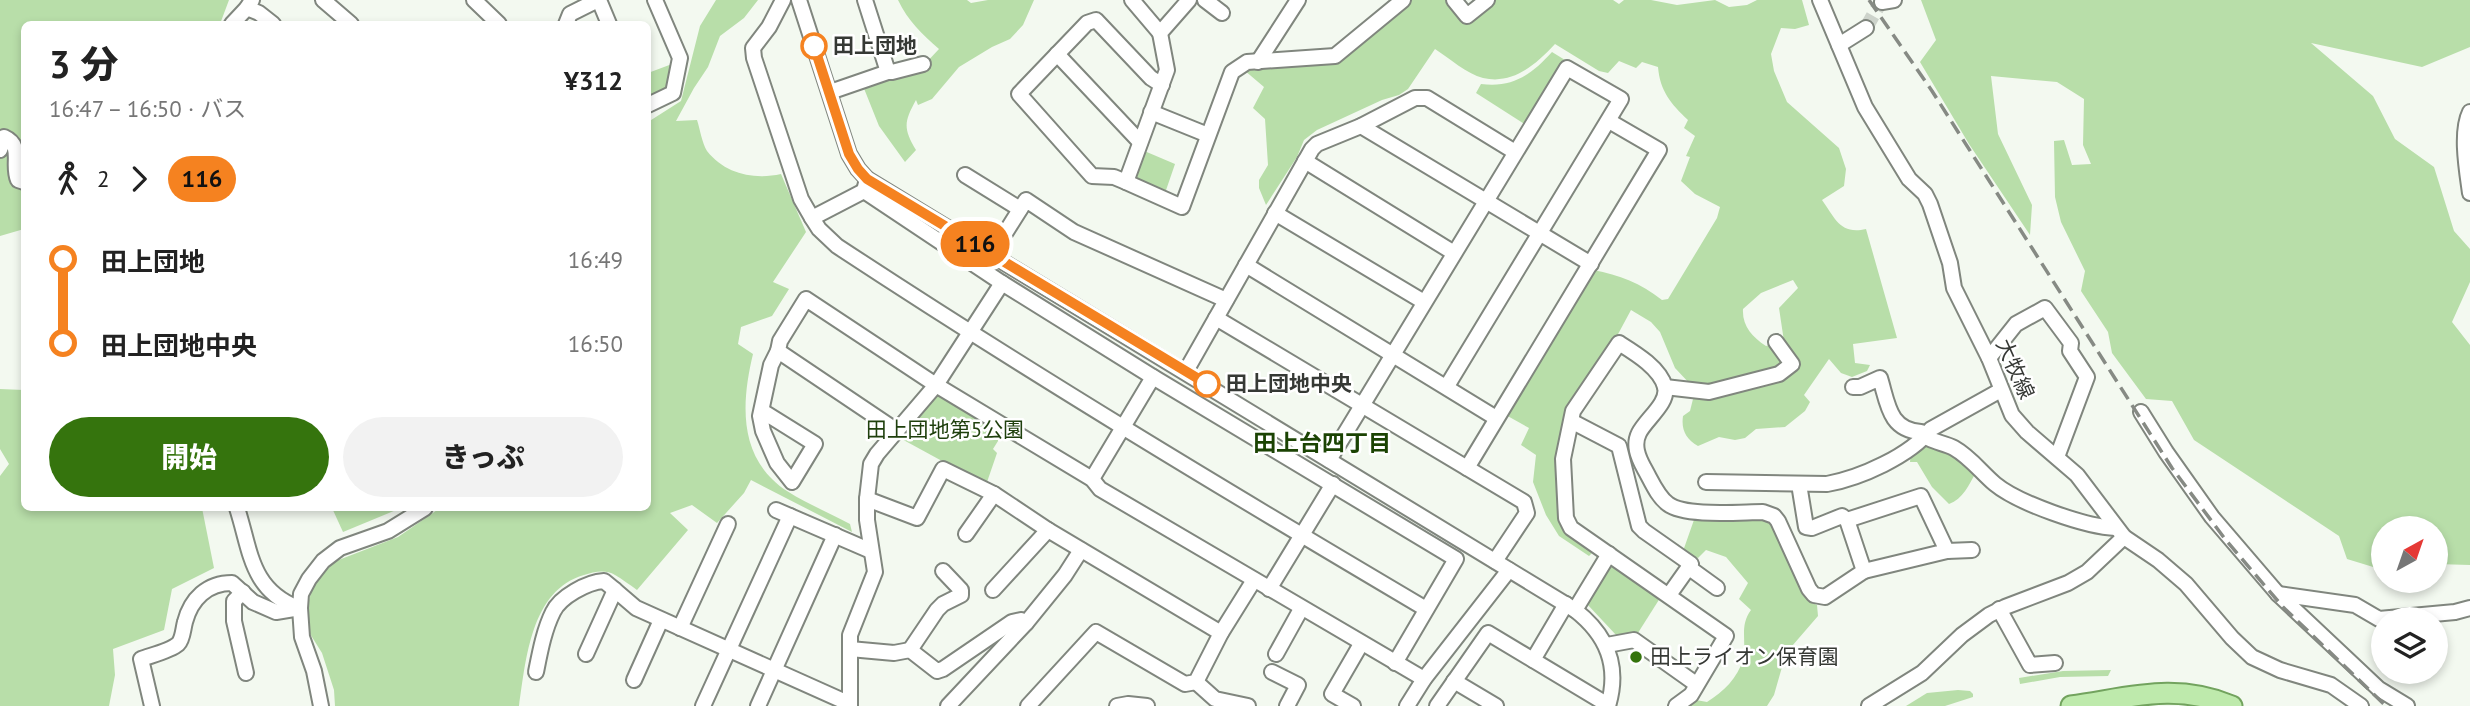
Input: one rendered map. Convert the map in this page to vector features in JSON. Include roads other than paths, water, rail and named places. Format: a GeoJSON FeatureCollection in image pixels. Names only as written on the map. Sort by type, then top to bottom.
{"type":"FeatureCollection","features":[{"type":"Feature","properties":{"kind":"main road"},"geometry":{"type":"LineString","coordinates":[[2071,706],[2164,692],[2214,698],[2232,706]]}},
{"type":"Feature","properties":{"kind":"street"},"geometry":{"type":"LineString","coordinates":[[323,0],[348,21]]}},
{"type":"Feature","properties":{"kind":"street"},"geometry":{"type":"LineString","coordinates":[[474,0],[496,21]]}},
{"type":"Feature","properties":{"kind":"street"},"geometry":{"type":"LineString","coordinates":[[569,16],[599,0],[608,21]]}},
{"type":"Feature","properties":{"kind":"street"},"geometry":{"type":"LineString","coordinates":[[651,104],[673,93],[680,58],[656,0]]}},
{"type":"Feature","properties":{"kind":"street"},"geometry":{"type":"LineString","coordinates":[[783,0],[769,27],[753,48],[754,58],[801,199],[819,229],[837,246],[970,333],[1122,428],[1426,609]]}},
{"type":"Feature","properties":{"kind":"street"},"geometry":{"type":"LineString","coordinates":[[799,0],[849,154],[865,185],[1002,283],[1456,559],[1395,663]]}},
{"type":"Feature","properties":{"kind":"street"},"geometry":{"type":"LineString","coordinates":[[865,0],[888,72]]}},
{"type":"Feature","properties":{"kind":"street"},"geometry":{"type":"LineString","coordinates":[[1126,182],[1167,69],[1160,33],[1132,0]]}},
{"type":"Feature","properties":{"kind":"street"},"geometry":{"type":"LineString","coordinates":[[1160,33],[1189,0]]}},
{"type":"Feature","properties":{"kind":"street"},"geometry":{"type":"LineString","coordinates":[[1205,0],[1222,13]]}},
{"type":"Feature","properties":{"kind":"street"},"geometry":{"type":"LineString","coordinates":[[1258,62],[1298,0]]}},
{"type":"Feature","properties":{"kind":"street"},"geometry":{"type":"LineString","coordinates":[[1162,85],[1151,78],[1096,20],[1087,23],[1019,94],[1092,176],[1114,177],[1182,207],[1232,72],[1247,62],[1335,56],[1403,0]]}},
{"type":"Feature","properties":{"kind":"street"},"geometry":{"type":"LineString","coordinates":[[1454,0],[1467,16],[1487,0]]}},
{"type":"Feature","properties":{"kind":"street","name":"大牧線"},"geometry":{"type":"LineString","coordinates":[[1820,0],[1866,107],[1909,179],[1925,194],[1950,263],[1954,288],[1989,358],[2012,415],[2077,475],[2120,532],[2186,584],[2252,657],[2280,670],[2331,685],[2361,706]]}},
{"type":"Feature","properties":{"kind":"street"},"geometry":{"type":"LineString","coordinates":[[235,21],[249,4],[269,21]]}},
{"type":"Feature","properties":{"kind":"street"},"geometry":{"type":"LineString","coordinates":[[1839,45],[1866,28]]}},
{"type":"Feature","properties":{"kind":"street"},"geometry":{"type":"LineString","coordinates":[[1057,54],[1140,142]]}},
{"type":"Feature","properties":{"kind":"street"},"geometry":{"type":"LineString","coordinates":[[830,92],[888,72],[923,64]]}},
{"type":"Feature","properties":{"kind":"street"},"geometry":{"type":"LineString","coordinates":[[1329,460],[1567,68],[1621,99],[1447,386]]}},
{"type":"Feature","properties":{"kind":"street"},"geometry":{"type":"LineString","coordinates":[[1186,371],[1317,144],[1361,126],[1415,98],[1427,98],[1515,152]]}},
{"type":"Feature","properties":{"kind":"street"},"geometry":{"type":"LineString","coordinates":[[1151,112],[1208,135]]}},
{"type":"Feature","properties":{"kind":"street"},"geometry":{"type":"LineString","coordinates":[[2470,112],[2467,116],[2465,143],[2470,193]]}},
{"type":"Feature","properties":{"kind":"street"},"geometry":{"type":"LineString","coordinates":[[1467,468],[1659,150],[1609,121]]}},
{"type":"Feature","properties":{"kind":"street"},"geometry":{"type":"LineString","coordinates":[[1361,126],[1591,264]]}},
{"type":"Feature","properties":{"kind":"street"},"geometry":{"type":"LineString","coordinates":[[0,150],[4,137],[10,140],[17,151],[15,174],[21,181]]}},
{"type":"Feature","properties":{"kind":"street"},"geometry":{"type":"LineString","coordinates":[[1305,161],[1454,253]]}},
{"type":"Feature","properties":{"kind":"street"},"geometry":{"type":"LineString","coordinates":[[965,175],[1020,209]]}},
{"type":"Feature","properties":{"kind":"street"},"geometry":{"type":"LineString","coordinates":[[812,218],[865,185]]}},
{"type":"Feature","properties":{"kind":"street"},"geometry":{"type":"LineString","coordinates":[[865,185],[992,254],[1571,607],[1594,625],[1607,645],[1613,670],[1608,706],[1488,633],[1437,706]]}},
{"type":"Feature","properties":{"kind":"street"},"geometry":{"type":"LineString","coordinates":[[992,254],[1026,200],[1074,232],[1226,300]]}},
{"type":"Feature","properties":{"kind":"street"},"geometry":{"type":"LineString","coordinates":[[1275,213],[1424,302]]}},
{"type":"Feature","properties":{"kind":"street"},"geometry":{"type":"LineString","coordinates":[[1246,265],[1496,418]]}},
{"type":"Feature","properties":{"kind":"street"},"geometry":{"type":"LineString","coordinates":[[536,672],[554,610],[573,593],[604,581],[636,608],[850,705],[850,635],[875,572],[867,499],[872,464],[936,385],[1002,283]]}},
{"type":"Feature","properties":{"kind":"street"},"geometry":{"type":"LineString","coordinates":[[762,411],[815,444],[792,482],[777,463],[763,431],[760,416],[771,365],[780,341],[806,299],[936,385],[1092,479],[1100,489],[1424,679]]}},
{"type":"Feature","properties":{"kind":"street"},"geometry":{"type":"LineString","coordinates":[[1989,358],[2016,324],[2045,308],[2071,343],[2070,351],[2087,377],[2057,457]]}},
{"type":"Feature","properties":{"kind":"street"},"geometry":{"type":"LineString","coordinates":[[1216,318],[1524,502],[1527,513],[1495,561]]}},
{"type":"Feature","properties":{"kind":"street"},"geometry":{"type":"LineString","coordinates":[[1665,387],[1709,392],[1779,374],[1792,364],[1776,342]]}},
{"type":"Feature","properties":{"kind":"street"},"geometry":{"type":"LineString","coordinates":[[1676,706],[1691,695],[1726,636],[1571,528],[1566,517],[1563,459],[1573,422],[1573,411],[1619,343],[1651,367],[1665,387],[1662,401],[1636,442],[1639,458],[1660,495],[1667,503],[1684,511],[1763,512],[1774,516],[1785,533],[1814,595],[1825,597],[1864,571],[1947,551],[1972,550]]}},
{"type":"Feature","properties":{"kind":"street"},"geometry":{"type":"LineString","coordinates":[[778,351],[897,431]]}},
{"type":"Feature","properties":{"kind":"street"},"geometry":{"type":"LineString","coordinates":[[1092,479],[1153,377]]}},
{"type":"Feature","properties":{"kind":"street"},"geometry":{"type":"LineString","coordinates":[[1853,387],[1860,387],[1880,378],[1892,415],[1902,428],[1921,432],[1925,437],[1954,448],[1997,485],[2024,501],[2120,532],[2087,572],[2068,583],[1999,610],[1969,629],[1922,673],[1869,706]]}},
{"type":"Feature","properties":{"kind":"street"},"geometry":{"type":"LineString","coordinates":[[1706,482],[1828,484],[1845,481],[1875,470],[1925,437],[1931,429],[2001,390]]}},
{"type":"Feature","properties":{"kind":"street"},"geometry":{"type":"LineString","coordinates":[[2141,412],[2212,517],[2278,594],[2379,689],[2407,706]]}},
{"type":"Feature","properties":{"kind":"street"},"geometry":{"type":"LineString","coordinates":[[1573,422],[1619,446],[1639,526],[1690,564],[1669,595]]}},
{"type":"Feature","properties":{"kind":"street"},"geometry":{"type":"LineString","coordinates":[[867,499],[917,518],[943,469],[994,495],[1221,633]]}},
{"type":"Feature","properties":{"kind":"street"},"geometry":{"type":"LineString","coordinates":[[1269,589],[1333,484]]}},
{"type":"Feature","properties":{"kind":"street"},"geometry":{"type":"LineString","coordinates":[[1799,484],[1806,527],[1812,528],[1842,516],[1847,520],[1864,571]]}},
{"type":"Feature","properties":{"kind":"street"},"geometry":{"type":"LineString","coordinates":[[966,534],[994,495]]}},
{"type":"Feature","properties":{"kind":"street"},"geometry":{"type":"LineString","coordinates":[[1847,520],[1921,496],[1947,551]]}},
{"type":"Feature","properties":{"kind":"street"},"geometry":{"type":"LineString","coordinates":[[776,510],[871,551]]}},
{"type":"Feature","properties":{"kind":"street"},"geometry":{"type":"LineString","coordinates":[[238,511],[254,568],[266,588],[280,601],[300,608]]}},
{"type":"Feature","properties":{"kind":"street"},"geometry":{"type":"LineString","coordinates":[[321,706],[314,671],[302,637],[300,608],[302,594],[309,579],[323,561],[340,548],[388,531],[420,511]]}},
{"type":"Feature","properties":{"kind":"street"},"geometry":{"type":"LineString","coordinates":[[703,706],[790,516]]}},
{"type":"Feature","properties":{"kind":"street"},"geometry":{"type":"LineString","coordinates":[[680,628],[728,524]]}},
{"type":"Feature","properties":{"kind":"street"},"geometry":{"type":"LineString","coordinates":[[993,590],[1048,530]]}},
{"type":"Feature","properties":{"kind":"street"},"geometry":{"type":"LineString","coordinates":[[758,706],[835,535]]}},
{"type":"Feature","properties":{"kind":"street"},"geometry":{"type":"LineString","coordinates":[[948,706],[1026,623],[1065,575],[1081,550]]}},
{"type":"Feature","properties":{"kind":"street"},"geometry":{"type":"LineString","coordinates":[[1533,660],[1609,554]]}},
{"type":"Feature","properties":{"kind":"street"},"geometry":{"type":"LineString","coordinates":[[1688,567],[1717,588]]}},
{"type":"Feature","properties":{"kind":"street"},"geometry":{"type":"LineString","coordinates":[[1408,706],[1424,679],[1509,570]]}},
{"type":"Feature","properties":{"kind":"street"},"geometry":{"type":"LineString","coordinates":[[850,649],[894,653],[910,650],[937,610],[961,595],[961,590],[943,571]]}},
{"type":"Feature","properties":{"kind":"street"},"geometry":{"type":"LineString","coordinates":[[1196,682],[1221,633],[1254,580]]}},
{"type":"Feature","properties":{"kind":"street"},"geometry":{"type":"LineString","coordinates":[[152,706],[141,659],[177,645],[191,604],[208,588],[232,583],[253,602],[276,612],[300,608]]}},
{"type":"Feature","properties":{"kind":"street"},"geometry":{"type":"LineString","coordinates":[[586,654],[615,590]]}},
{"type":"Feature","properties":{"kind":"street"},"geometry":{"type":"LineString","coordinates":[[243,592],[234,601],[234,621],[246,673]]}},
{"type":"Feature","properties":{"kind":"street"},"geometry":{"type":"LineString","coordinates":[[2278,594],[2355,605],[2379,619],[2455,612],[2470,608]]}},
{"type":"Feature","properties":{"kind":"street"},"geometry":{"type":"LineString","coordinates":[[1276,654],[1301,609]]}},
{"type":"Feature","properties":{"kind":"street"},"geometry":{"type":"LineString","coordinates":[[1999,610],[2029,666],[2055,663]]}},
{"type":"Feature","properties":{"kind":"street"},"geometry":{"type":"LineString","coordinates":[[634,680],[661,620]]}},
{"type":"Feature","properties":{"kind":"street"},"geometry":{"type":"LineString","coordinates":[[910,650],[937,671],[1012,622],[1021,620],[1026,623]]}},
{"type":"Feature","properties":{"kind":"street"},"geometry":{"type":"LineString","coordinates":[[1028,706],[1096,632],[1185,684],[1196,682]]}},
{"type":"Feature","properties":{"kind":"street"},"geometry":{"type":"LineString","coordinates":[[1607,645],[1634,640],[1696,684]]}},
{"type":"Feature","properties":{"kind":"street"},"geometry":{"type":"LineString","coordinates":[[1353,706],[1332,694],[1361,644]]}},
{"type":"Feature","properties":{"kind":"street"},"geometry":{"type":"LineString","coordinates":[[1272,672],[1298,685],[1286,706]]}},
{"type":"Feature","properties":{"kind":"street"},"geometry":{"type":"LineString","coordinates":[[1454,681],[1496,706]]}},
{"type":"Feature","properties":{"kind":"street"},"geometry":{"type":"LineString","coordinates":[[1196,682],[1213,702],[1248,706]]}},
{"type":"Feature","properties":{"kind":"street"},"geometry":{"type":"LineString","coordinates":[[814,706],[821,691]]}},
{"type":"Feature","properties":{"kind":"street"},"geometry":{"type":"LineString","coordinates":[[1117,706],[1147,706]]}},
{"type":"Feature","properties":{"kind":"tunnel"},"geometry":{"type":"LineString","coordinates":[[1866,28],[1879,5]]}},
{"type":"Feature","properties":{"kind":"railway"},"geometry":{"type":"LineString","coordinates":[[1869,0],[1932,91],[2172,468],[2225,539],[2283,607],[2386,706]]}},
{"type":"Feature","properties":{"kind":"place","name":"田上団地"},"geometry":{"type":"Point","coordinates":[814,46]}},
{"type":"Feature","properties":{"kind":"place","name":"田上団地中央"},"geometry":{"type":"Point","coordinates":[1207,384]}},
{"type":"Feature","properties":{"kind":"place","name":"田上ライオン保育園"},"geometry":{"type":"Point","coordinates":[1636,657]}},
{"type":"Feature","properties":{"kind":"district","name":"田上台四丁目"},"geometry":{"type":"Point","coordinates":[1322,443]}},
{"type":"Feature","properties":{"kind":"park label","name":"田上団地第5公園"},"geometry":{"type":"Point","coordinates":[945,430]}}]}
